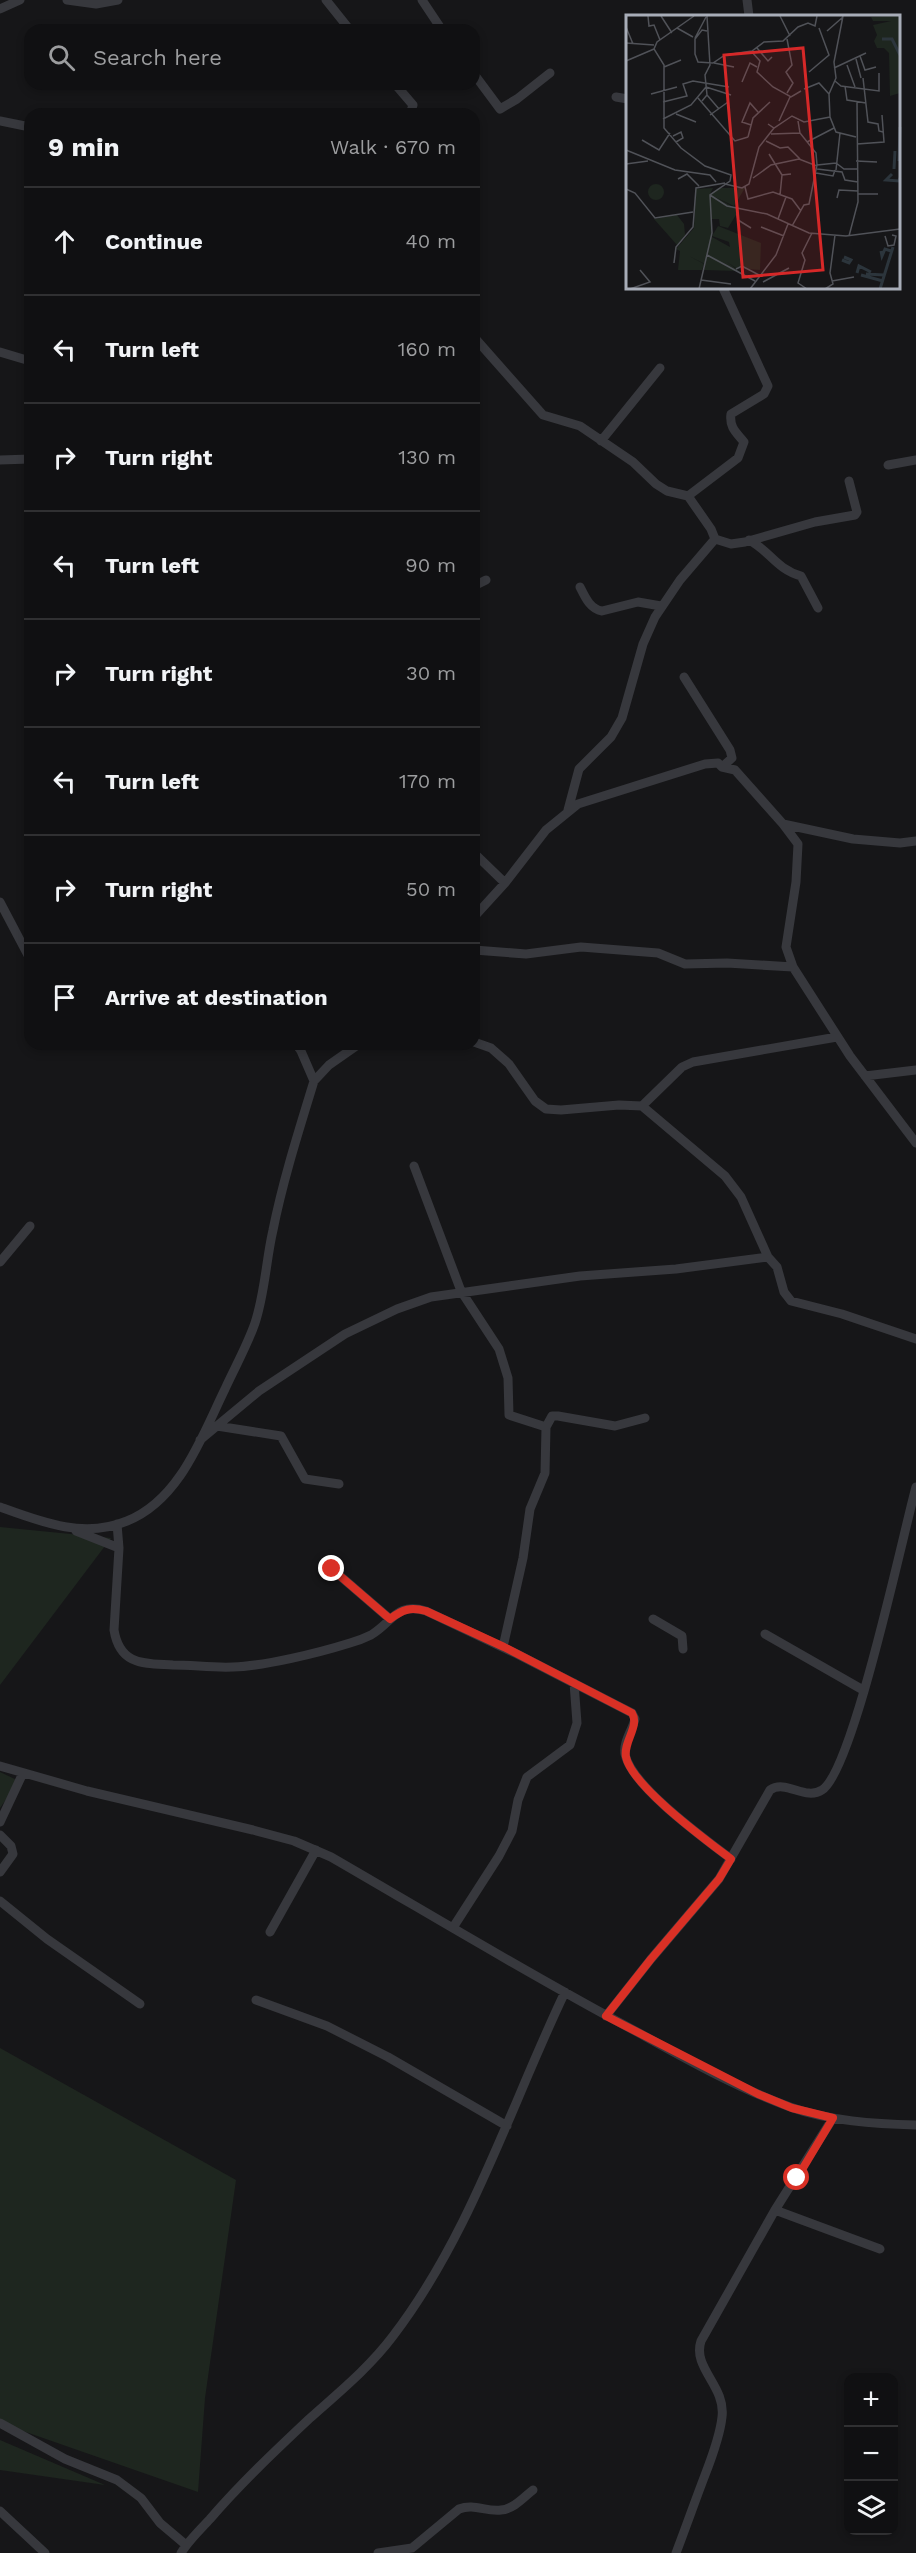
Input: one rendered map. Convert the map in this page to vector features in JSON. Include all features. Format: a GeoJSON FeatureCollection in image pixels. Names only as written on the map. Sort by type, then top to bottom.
{"type":"FeatureCollection","features":[{"type":"Feature","properties":{"kind":"street"},"geometry":{"type":"LineString","coordinates":[[0,9],[20,0]]}},
{"type":"Feature","properties":{"kind":"street"},"geometry":{"type":"LineString","coordinates":[[67,0],[96,4],[118,0]]}},
{"type":"Feature","properties":{"kind":"street"},"geometry":{"type":"LineString","coordinates":[[326,0],[345,24]]}},
{"type":"Feature","properties":{"kind":"street"},"geometry":{"type":"LineString","coordinates":[[422,0],[438,24]]}},
{"type":"Feature","properties":{"kind":"street"},"geometry":{"type":"LineString","coordinates":[[747,0],[749,15]]}},
{"type":"Feature","properties":{"kind":"street"},"geometry":{"type":"LineString","coordinates":[[480,82],[500,109],[550,73]]}},
{"type":"Feature","properties":{"kind":"street"},"geometry":{"type":"LineString","coordinates":[[399,90],[413,105],[412,108]]}},
{"type":"Feature","properties":{"kind":"street"},"geometry":{"type":"LineString","coordinates":[[616,97],[626,99]]}},
{"type":"Feature","properties":{"kind":"street"},"geometry":{"type":"LineString","coordinates":[[0,121],[24,125]]}},
{"type":"Feature","properties":{"kind":"street"},"geometry":{"type":"LineString","coordinates":[[688,495],[738,458],[744,442],[734,433],[730,421],[731,414],[764,394],[768,386],[724,290]]}},
{"type":"Feature","properties":{"kind":"street"},"geometry":{"type":"LineString","coordinates":[[480,344],[543,415],[580,426],[633,462],[667,491],[688,495],[711,529],[715,539]]}},
{"type":"Feature","properties":{"kind":"street"},"geometry":{"type":"LineString","coordinates":[[0,352],[24,359]]}},
{"type":"Feature","properties":{"kind":"street"},"geometry":{"type":"LineString","coordinates":[[601,441],[660,368]]}},
{"type":"Feature","properties":{"kind":"street"},"geometry":{"type":"LineString","coordinates":[[0,460],[24,459]]}},
{"type":"Feature","properties":{"kind":"street"},"geometry":{"type":"LineString","coordinates":[[888,465],[916,460]]}},
{"type":"Feature","properties":{"kind":"street"},"geometry":{"type":"LineString","coordinates":[[715,539],[731,544],[815,522],[855,515],[857,512],[849,481]]}},
{"type":"Feature","properties":{"kind":"street"},"geometry":{"type":"LineString","coordinates":[[568,810],[579,770],[611,737],[622,718],[643,644],[661,606],[696,559],[715,539]]}},
{"type":"Feature","properties":{"kind":"street"},"geometry":{"type":"LineString","coordinates":[[749,540],[761,547],[777,565],[801,576],[818,608]]}},
{"type":"Feature","properties":{"kind":"street"},"geometry":{"type":"LineString","coordinates":[[480,583],[486,580]]}},
{"type":"Feature","properties":{"kind":"street"},"geometry":{"type":"LineString","coordinates":[[580,587],[586,599],[596,610],[602,611],[638,602],[661,606]]}},
{"type":"Feature","properties":{"kind":"street"},"geometry":{"type":"LineString","coordinates":[[684,677],[730,750],[732,758],[722,767]]}},
{"type":"Feature","properties":{"kind":"street"},"geometry":{"type":"LineString","coordinates":[[480,910],[505,883],[546,830],[568,810],[594,798],[705,764],[717,763],[722,767],[735,770],[798,844],[786,947],[793,967],[837,1037],[916,1143]]}},
{"type":"Feature","properties":{"kind":"street"},"geometry":{"type":"LineString","coordinates":[[783,824],[853,839],[900,843],[916,841]]}},
{"type":"Feature","properties":{"kind":"street"},"geometry":{"type":"LineString","coordinates":[[480,859],[505,883]]}},
{"type":"Feature","properties":{"kind":"street"},"geometry":{"type":"LineString","coordinates":[[0,902],[24,948]]}},
{"type":"Feature","properties":{"kind":"street"},"geometry":{"type":"LineString","coordinates":[[480,950],[526,954],[581,947],[658,953],[685,964],[728,963],[793,967]]}},
{"type":"Feature","properties":{"kind":"street"},"geometry":{"type":"LineString","coordinates":[[642,1106],[682,1067],[693,1062],[837,1037]]}},
{"type":"Feature","properties":{"kind":"street"},"geometry":{"type":"LineString","coordinates":[[480,1044],[491,1048],[509,1064],[535,1101],[546,1109],[642,1106],[725,1176],[741,1197],[768,1257],[777,1267],[781,1286],[791,1301],[842,1314],[916,1339]]}},
{"type":"Feature","properties":{"kind":"street"},"geometry":{"type":"LineString","coordinates":[[300,1050],[314,1081]]}},
{"type":"Feature","properties":{"kind":"street"},"geometry":{"type":"LineString","coordinates":[[71,1529],[103,1528],[128,1521],[165,1495],[180,1476],[200,1440],[255,1322],[279,1202],[314,1081],[322,1070],[350,1050]]}},
{"type":"Feature","properties":{"kind":"street"},"geometry":{"type":"LineString","coordinates":[[865,1076],[916,1070]]}},
{"type":"Feature","properties":{"kind":"street"},"geometry":{"type":"LineString","coordinates":[[414,1166],[461,1291],[499,1348],[508,1378],[509,1415],[546,1427]]}},
{"type":"Feature","properties":{"kind":"street"},"geometry":{"type":"LineString","coordinates":[[0,1262],[30,1226]]}},
{"type":"Feature","properties":{"kind":"street"},"geometry":{"type":"LineString","coordinates":[[200,1440],[259,1390],[345,1334],[397,1309],[431,1297],[580,1276],[676,1269],[768,1257]]}},
{"type":"Feature","properties":{"kind":"street"},"geometry":{"type":"LineString","coordinates":[[504,1647],[523,1558],[530,1509],[545,1473],[546,1427],[552,1416],[615,1426],[645,1418]]}},
{"type":"Feature","properties":{"kind":"street"},"geometry":{"type":"LineString","coordinates":[[217,1426],[280,1436],[305,1479],[339,1484]]}},
{"type":"Feature","properties":{"kind":"street"},"geometry":{"type":"LineString","coordinates":[[606,2016],[719,1879],[770,1790],[780,1786],[812,1794],[820,1792],[830,1784],[843,1755],[891,1595],[916,1487]]}},
{"type":"Feature","properties":{"kind":"street"},"geometry":{"type":"LineString","coordinates":[[0,1507],[47,1524],[71,1529],[119,1548]]}},
{"type":"Feature","properties":{"kind":"street"},"geometry":{"type":"LineString","coordinates":[[117,1524],[119,1548],[114,1630],[116,1642],[121,1651],[132,1659],[146,1663],[232,1667],[256,1664],[351,1643],[371,1635],[400,1611],[415,1608],[450,1621],[504,1647],[632,1713],[634,1722],[625,1746],[628,1763],[660,1802],[731,1859]]}},
{"type":"Feature","properties":{"kind":"street"},"geometry":{"type":"LineString","coordinates":[[332,1569],[390,1619]]}},
{"type":"Feature","properties":{"kind":"street"},"geometry":{"type":"LineString","coordinates":[[653,1619],[682,1636],[683,1649]]}},
{"type":"Feature","properties":{"kind":"street"},"geometry":{"type":"LineString","coordinates":[[765,1634],[863,1690]]}},
{"type":"Feature","properties":{"kind":"street"},"geometry":{"type":"LineString","coordinates":[[454,1926],[500,1856],[512,1831],[518,1800],[527,1777],[570,1745],[577,1723],[574,1683]]}},
{"type":"Feature","properties":{"kind":"street"},"geometry":{"type":"LineString","coordinates":[[0,1766],[98,1794],[294,1841],[316,1850],[454,1926],[606,2016],[758,2094],[792,2108],[833,2118],[916,2125]]}},
{"type":"Feature","properties":{"kind":"street"},"geometry":{"type":"LineString","coordinates":[[0,1822],[23,1773]]}},
{"type":"Feature","properties":{"kind":"street"},"geometry":{"type":"LineString","coordinates":[[0,1835],[11,1846],[13,1854],[0,1872]]}},
{"type":"Feature","properties":{"kind":"street"},"geometry":{"type":"LineString","coordinates":[[270,1932],[316,1850]]}},
{"type":"Feature","properties":{"kind":"street"},"geometry":{"type":"LineString","coordinates":[[0,1901],[47,1939],[140,2004]]}},
{"type":"Feature","properties":{"kind":"street"},"geometry":{"type":"LineString","coordinates":[[0,2423],[65,2459],[117,2480],[141,2498],[183,2549],[235,2489],[369,2365],[393,2336],[441,2263],[478,2191],[565,1992]]}},
{"type":"Feature","properties":{"kind":"street"},"geometry":{"type":"LineString","coordinates":[[256,2000],[327,2026],[388,2057],[507,2126]]}},
{"type":"Feature","properties":{"kind":"street"},"geometry":{"type":"LineString","coordinates":[[676,2553],[713,2453],[723,2416],[721,2398],[713,2379],[701,2364],[697,2351],[775,2210],[833,2118]]}},
{"type":"Feature","properties":{"kind":"street"},"geometry":{"type":"LineString","coordinates":[[775,2210],[880,2249]]}},
{"type":"Feature","properties":{"kind":"street"},"geometry":{"type":"LineString","coordinates":[[378,2553],[412,2548],[465,2506],[502,2510],[512,2507],[533,2490]]}},
{"type":"Feature","properties":{"kind":"street"},"geometry":{"type":"LineString","coordinates":[[0,2511],[45,2553]]}},
{"type":"Feature","properties":{"kind":"shaded area"},"geometry":{"type":"Polygon","coordinates":[[[0,1527],[111,1538],[0,1685],[0,1527]]]}},
{"type":"Feature","properties":{"kind":"shaded area"},"geometry":{"type":"Polygon","coordinates":[[[0,1772],[19,1781],[0,1808],[0,1772]]]}},
{"type":"Feature","properties":{"kind":"shaded area"},"geometry":{"type":"Polygon","coordinates":[[[0,2048],[236,2180],[205,2398],[198,2492],[0,2423],[0,2048]]]}},
{"type":"Feature","properties":{"kind":"shaded area"},"geometry":{"type":"Polygon","coordinates":[[[0,2440],[105,2485],[0,2470],[0,2440]]]}},
{"type":"Feature","properties":{"kind":"route"},"geometry":{"type":"LineString","coordinates":[[332,1569],[390,1619],[400,1611],[407,1609],[415,1608],[426,1611],[504,1647],[632,1713],[635,1719],[625,1746],[628,1763],[660,1802],[731,1859],[719,1879],[606,2016],[758,2094],[792,2108],[833,2118],[797,2178]]}}]}
